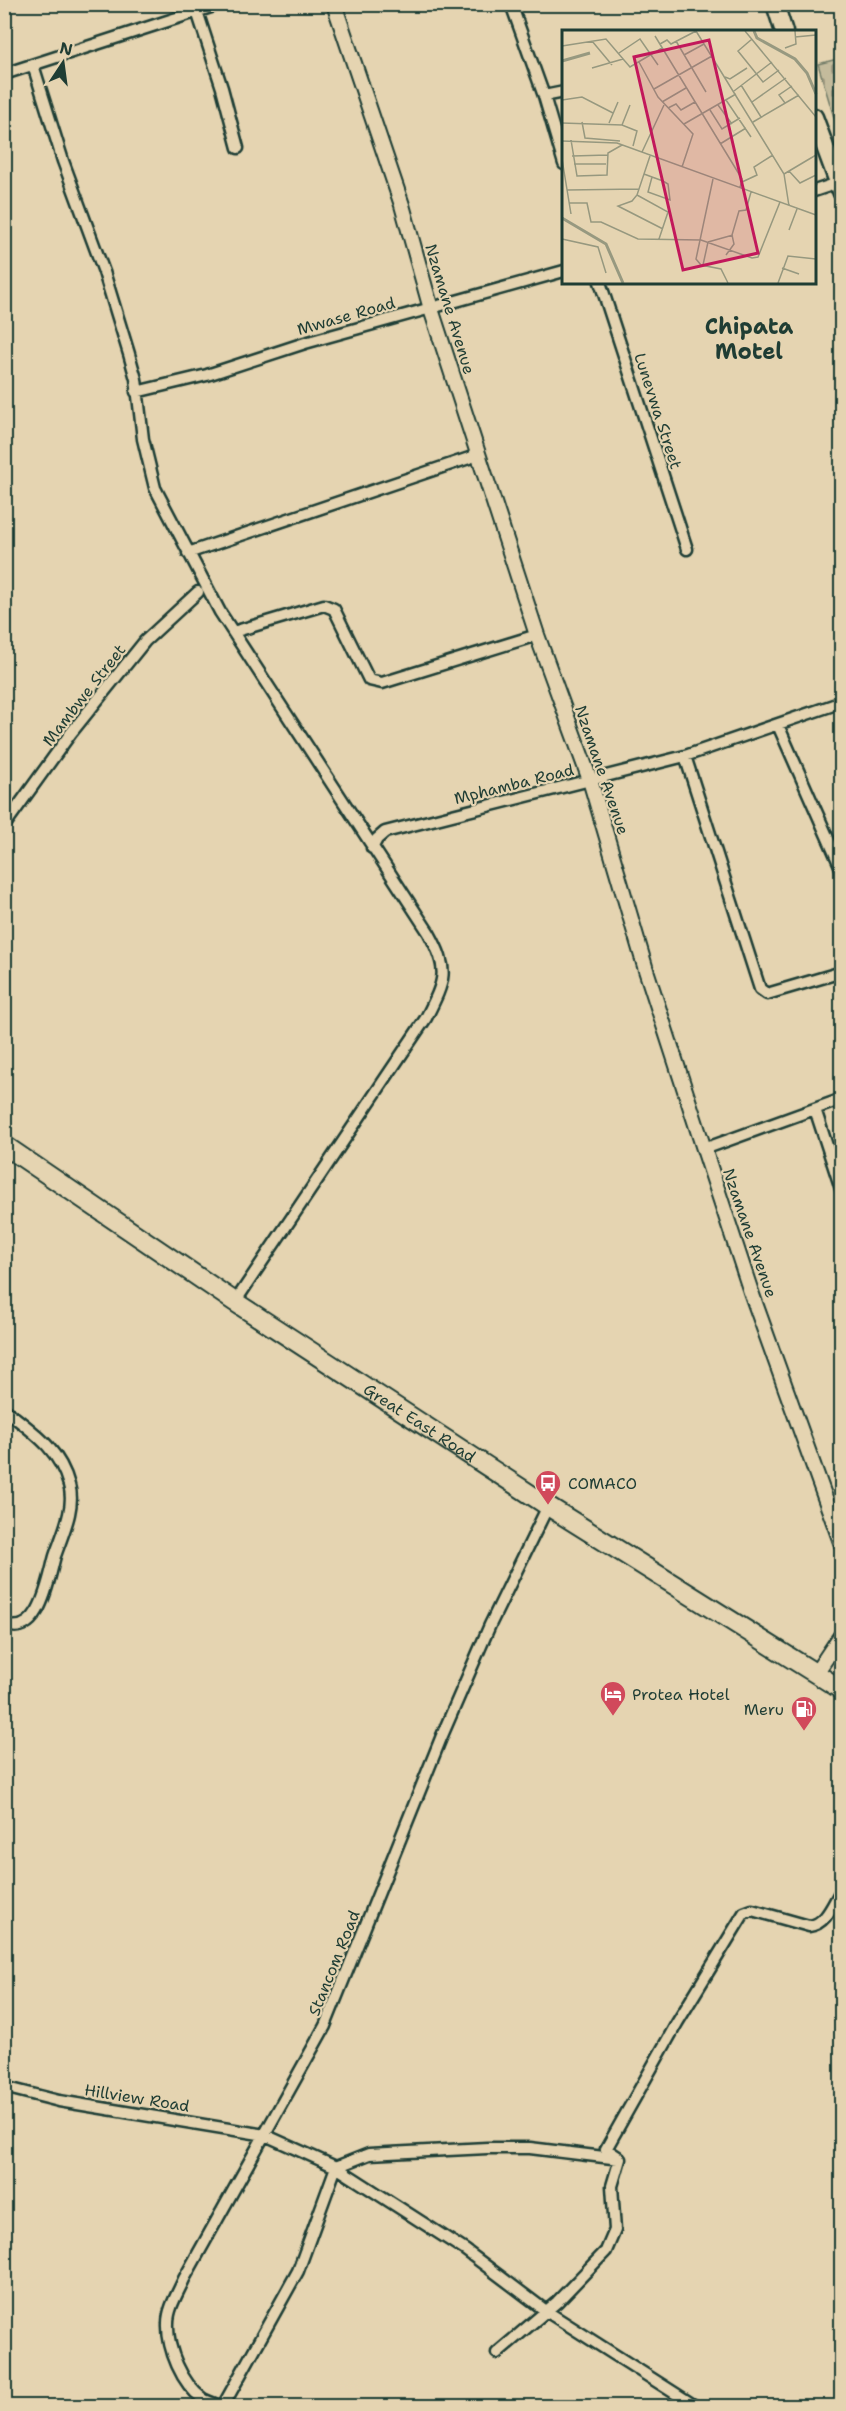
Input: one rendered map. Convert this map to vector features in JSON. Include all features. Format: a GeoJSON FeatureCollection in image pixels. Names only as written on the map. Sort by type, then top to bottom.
{"type":"FeatureCollection","features":[{"type":"Feature","properties":{"kind":"highway","name":"Great East Road"},"geometry":{"type":"LineString","coordinates":[[4,1145],[235,1302],[548,1506],[842,1690]]}},
{"type":"Feature","properties":{"kind":"main road"},"geometry":{"type":"LineString","coordinates":[[775,4],[779,30]]}},
{"type":"Feature","properties":{"kind":"main road"},"geometry":{"type":"LineString","coordinates":[[816,122],[840,188]]}},
{"type":"Feature","properties":{"kind":"street"},"geometry":{"type":"LineString","coordinates":[[4,74],[196,8],[220,4]]}},
{"type":"Feature","properties":{"kind":"street","name":"Nzamane Avenue"},"geometry":{"type":"LineString","coordinates":[[334,4],[402,205],[430,309],[537,635],[590,780],[646,970],[751,1292],[842,1545]]}},
{"type":"Feature","properties":{"kind":"street"},"geometry":{"type":"LineString","coordinates":[[511,4],[562,158]]}},
{"type":"Feature","properties":{"kind":"street"},"geometry":{"type":"LineString","coordinates":[[196,8],[238,148]]}},
{"type":"Feature","properties":{"kind":"street"},"geometry":{"type":"LineString","coordinates":[[33,65],[63,161],[104,272],[134,371],[143,439],[155,488],[188,553],[233,632],[429,933],[441,955],[444,971],[439,991],[426,1018],[235,1302]]}},
{"type":"Feature","properties":{"kind":"street"},"geometry":{"type":"LineString","coordinates":[[543,96],[562,92]]}},
{"type":"Feature","properties":{"kind":"street"},"geometry":{"type":"LineString","coordinates":[[816,190],[840,188]]}},
{"type":"Feature","properties":{"kind":"street","name":"Mwase Road"},"geometry":{"type":"LineString","coordinates":[[136,392],[207,375],[305,343],[562,272]]}},
{"type":"Feature","properties":{"kind":"street","name":"Lunevwa Street"},"geometry":{"type":"LineString","coordinates":[[601,284],[687,549]]}},
{"type":"Feature","properties":{"kind":"street"},"geometry":{"type":"LineString","coordinates":[[188,553],[478,454]]}},
{"type":"Feature","properties":{"kind":"street","name":"Mambwe Street"},"geometry":{"type":"LineString","coordinates":[[4,826],[71,733],[145,641],[198,592]]}},
{"type":"Feature","properties":{"kind":"street"},"geometry":{"type":"LineString","coordinates":[[233,632],[324,605],[328,606],[334,609],[369,680],[375,683],[382,683],[537,635]]}},
{"type":"Feature","properties":{"kind":"street","name":"Mphamba Road"},"geometry":{"type":"LineString","coordinates":[[372,848],[385,832],[684,756],[842,702]]}},
{"type":"Feature","properties":{"kind":"street"},"geometry":{"type":"LineString","coordinates":[[778,725],[842,870]]}},
{"type":"Feature","properties":{"kind":"street"},"geometry":{"type":"LineString","coordinates":[[684,756],[760,989],[767,994],[779,992],[842,972]]}},
{"type":"Feature","properties":{"kind":"street"},"geometry":{"type":"LineString","coordinates":[[704,1149],[842,1099]]}},
{"type":"Feature","properties":{"kind":"street"},"geometry":{"type":"LineString","coordinates":[[815,1109],[842,1192]]}},
{"type":"Feature","properties":{"kind":"street"},"geometry":{"type":"LineString","coordinates":[[4,1409],[51,1447],[70,1486],[71,1503],[47,1593],[39,1610],[26,1622],[16,1626],[4,1624]]}},
{"type":"Feature","properties":{"kind":"street","name":"Stancom Road"},"geometry":{"type":"LineString","coordinates":[[222,2406],[203,2398],[184,2378],[171,2348],[168,2323],[172,2307],[184,2279],[325,2026],[441,1737],[490,1625],[548,1506]]}},
{"type":"Feature","properties":{"kind":"street"},"geometry":{"type":"LineString","coordinates":[[816,1673],[841,1636]]}},
{"type":"Feature","properties":{"kind":"street"},"geometry":{"type":"LineString","coordinates":[[620,2159],[606,2149],[677,2023],[744,1913],[752,1910],[809,1926],[818,1925],[825,1919],[842,1889]]}},
{"type":"Feature","properties":{"kind":"street","name":"Hillview Road"},"geometry":{"type":"LineString","coordinates":[[4,2087],[59,2101],[265,2135],[336,2166],[465,2250],[546,2311],[694,2406]]}},
{"type":"Feature","properties":{"kind":"street"},"geometry":{"type":"LineString","coordinates":[[222,2406],[298,2271],[336,2166],[369,2154],[487,2148],[530,2148],[620,2159]]}},
{"type":"Feature","properties":{"kind":"street"},"geometry":{"type":"LineString","coordinates":[[497,2353],[546,2311],[606,2251],[615,2230],[612,2186],[620,2159]]}},
{"type":"Feature","properties":{"kind":"green space"},"geometry":{"type":"Polygon","coordinates":[[[842,58],[841,141],[818,64],[842,58]]]}},
{"type":"Feature","properties":{"kind":"place","name":"COMACO"},"geometry":{"type":"Point","coordinates":[548,1506]}},
{"type":"Feature","properties":{"kind":"place","name":"Protea Hotel"},"geometry":{"type":"Point","coordinates":[613,1717]}},
{"type":"Feature","properties":{"kind":"place","name":"Meru"},"geometry":{"type":"Point","coordinates":[804,1732]}},
{"type":"Feature","properties":{"kind":"district","name":"Chipata Motel"},"geometry":{"type":"Point","coordinates":[749,338]}}]}
